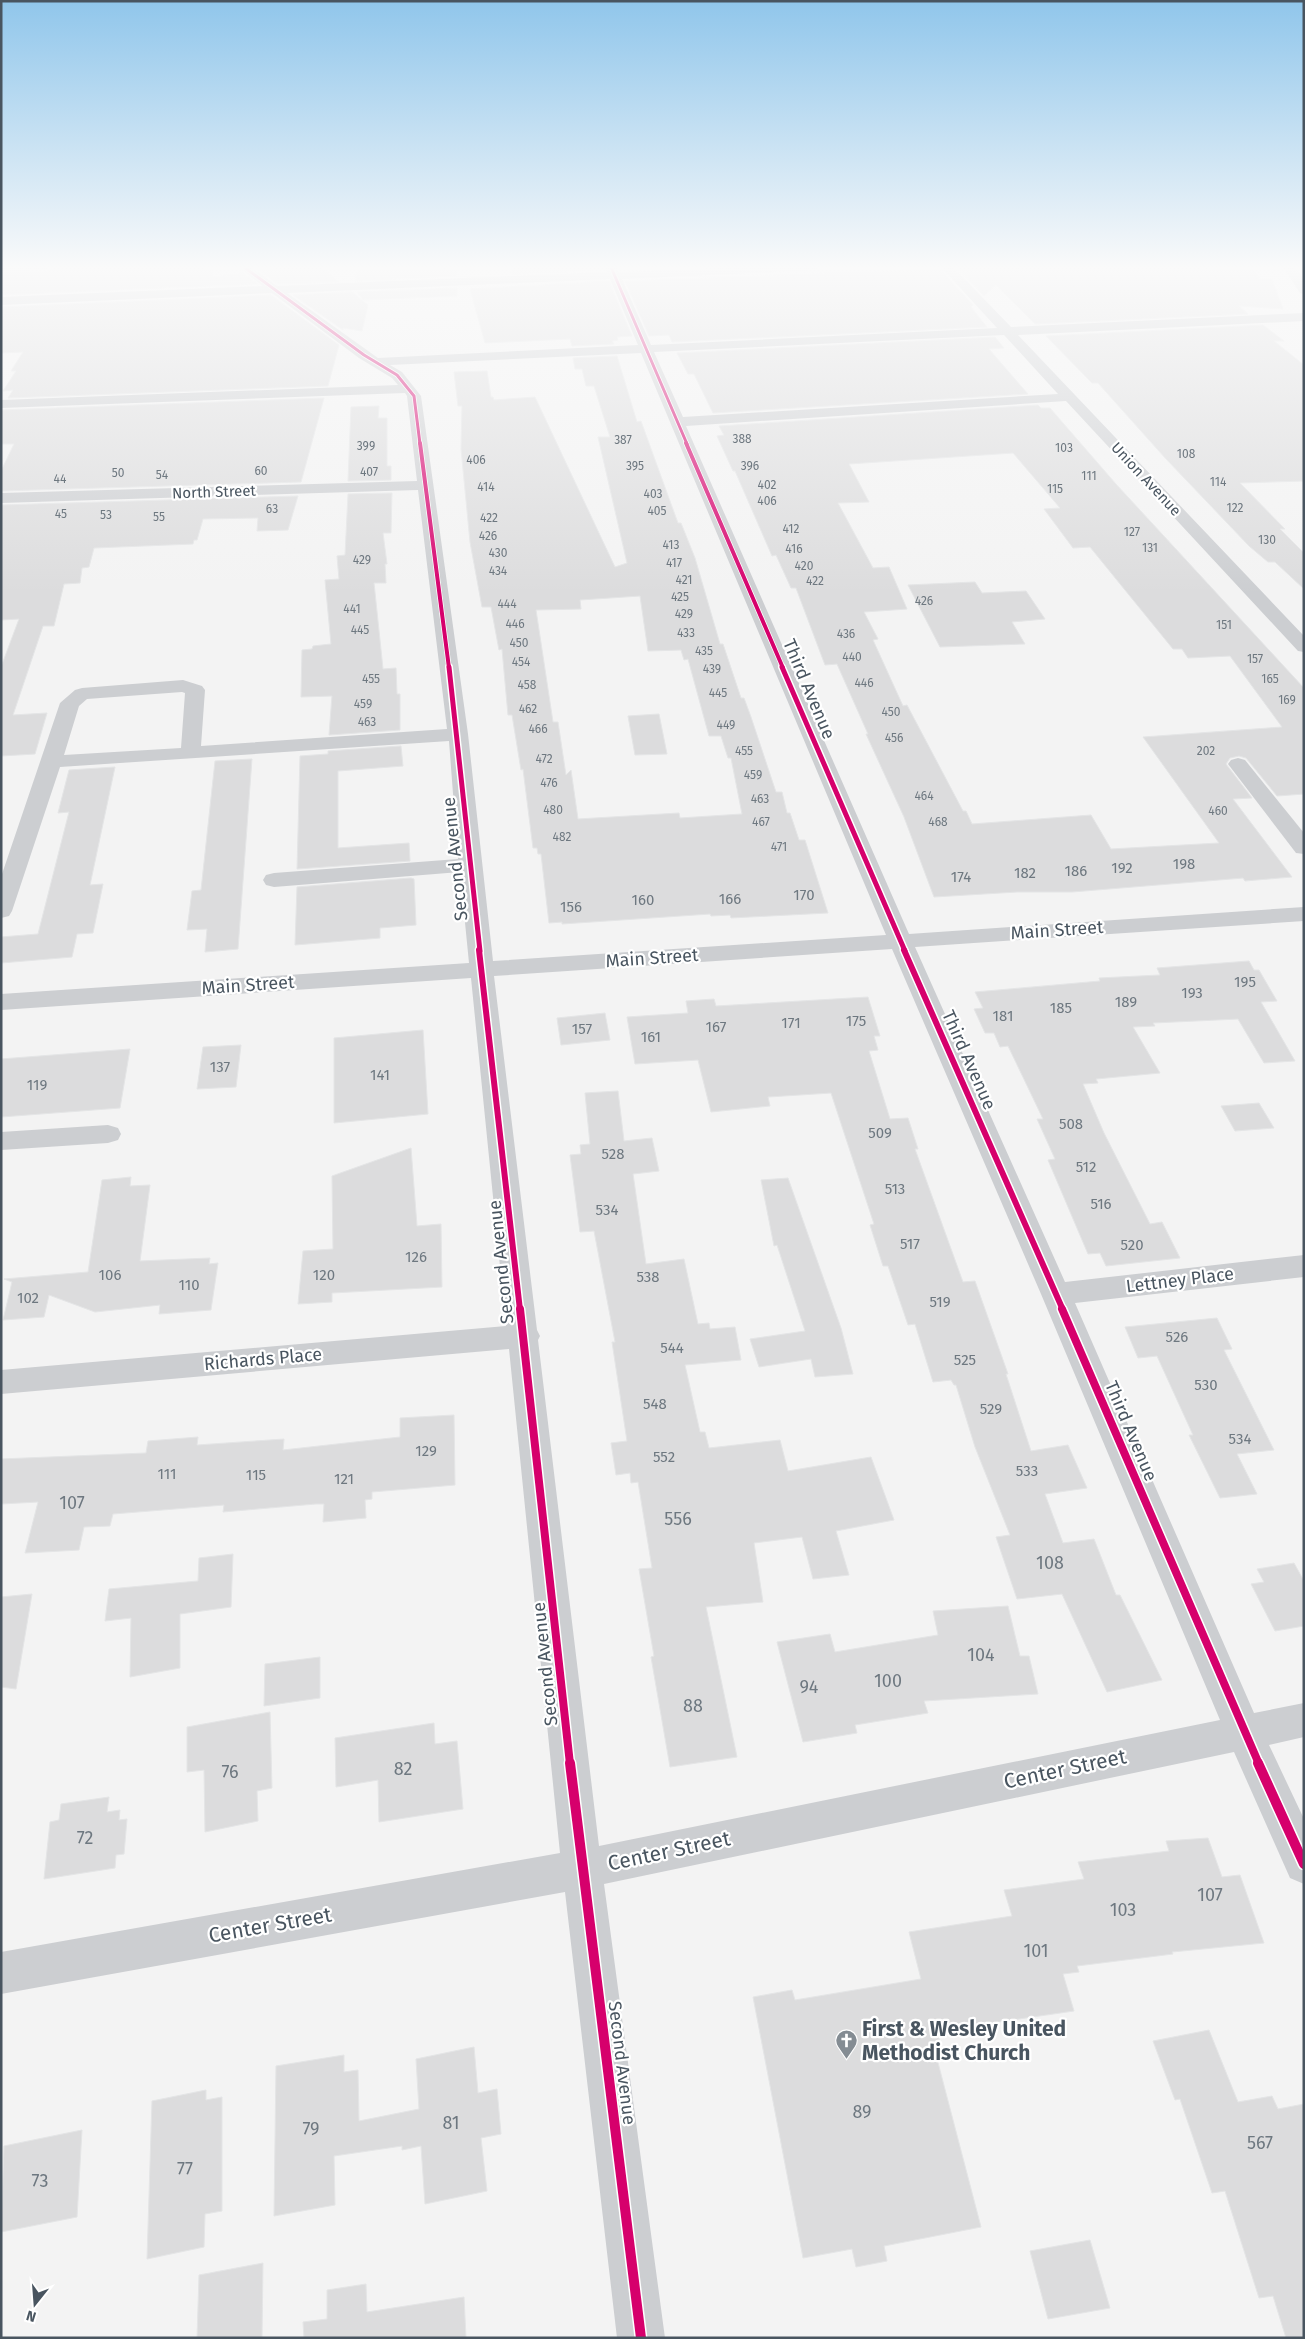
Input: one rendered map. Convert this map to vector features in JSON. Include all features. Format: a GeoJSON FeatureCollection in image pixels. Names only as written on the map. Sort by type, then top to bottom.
{"type":"FeatureCollection","features":[{"type":"Feature","properties":{"kind":"street","name":"Second Avenue"},"geometry":{"type":"LineString","coordinates":[[399,376],[414,396],[458,734],[470,865],[484,971],[525,1336],[582,1869],[641,2338]]}},
{"type":"Feature","properties":{"kind":"street","name":"Third Avenue"},"geometry":{"type":"LineString","coordinates":[[657,376],[900,941],[1056,1294],[1244,1732],[1304,1864]]}},
{"type":"Feature","properties":{"kind":"street","name":"Union Avenue"},"geometry":{"type":"LineString","coordinates":[[1049,376],[1304,647]]}},
{"type":"Feature","properties":{"kind":"street"},"geometry":{"type":"LineString","coordinates":[[1,404],[409,389]]}},
{"type":"Feature","properties":{"kind":"street"},"geometry":{"type":"LineString","coordinates":[[677,422],[1069,397]]}},
{"type":"Feature","properties":{"kind":"street","name":"North Street"},"geometry":{"type":"LineString","coordinates":[[1,498],[426,485]]}},
{"type":"Feature","properties":{"kind":"street"},"geometry":{"type":"LineString","coordinates":[[1,910],[70,703],[82,694],[183,686],[195,690],[191,752]]}},
{"type":"Feature","properties":{"kind":"street"},"geometry":{"type":"LineString","coordinates":[[52,760],[69,762],[458,734]]}},
{"type":"Feature","properties":{"kind":"street"},"geometry":{"type":"LineString","coordinates":[[1238,764],[1304,848]]}},
{"type":"Feature","properties":{"kind":"street"},"geometry":{"type":"LineString","coordinates":[[274,880],[470,865]]}},
{"type":"Feature","properties":{"kind":"street","name":"Main Street"},"geometry":{"type":"LineString","coordinates":[[1,1002],[484,971],[1304,914]]}},
{"type":"Feature","properties":{"kind":"street"},"geometry":{"type":"LineString","coordinates":[[1,1141],[108,1134]]}},
{"type":"Feature","properties":{"kind":"street","name":"Lettney Place"},"geometry":{"type":"LineString","coordinates":[[1056,1294],[1304,1266]]}},
{"type":"Feature","properties":{"kind":"street","name":"Richards Place"},"geometry":{"type":"LineString","coordinates":[[1,1382],[525,1336]]}},
{"type":"Feature","properties":{"kind":"street","name":"Center Street"},"geometry":{"type":"LineString","coordinates":[[1,1973],[582,1869],[1304,1720]]}},
{"type":"Feature","properties":{"kind":"building"},"geometry":{"type":"Polygon","coordinates":[[[13,376],[331,376],[328,386],[8,398],[13,390],[3,391],[13,376]]]}},
{"type":"Feature","properties":{"kind":"building"},"geometry":{"type":"Polygon","coordinates":[[[454,376],[488,376],[491,397],[494,400],[535,397],[615,567],[627,563],[598,437],[610,437],[594,386],[586,386],[584,376],[623,376],[637,422],[641,421],[678,523],[681,523],[695,558],[720,644],[723,644],[741,698],[744,698],[776,792],[782,792],[787,813],[790,813],[799,840],[805,840],[828,913],[731,918],[730,915],[711,916],[710,914],[562,924],[562,922],[549,923],[541,854],[538,854],[537,848],[533,848],[523,769],[521,770],[512,715],[508,715],[502,649],[499,650],[491,607],[482,607],[470,542],[461,449],[462,406],[458,406],[454,376]],[[640,596],[580,600],[581,609],[536,610],[553,722],[558,722],[566,775],[571,770],[578,819],[679,813],[680,818],[742,814],[731,758],[728,758],[721,736],[709,736],[688,659],[684,660],[681,650],[648,651],[640,596]]]}},
{"type":"Feature","properties":{"kind":"building"},"geometry":{"type":"Polygon","coordinates":[[[695,376],[1013,376],[1028,394],[713,413],[695,376]]]}},
{"type":"Feature","properties":{"kind":"building"},"geometry":{"type":"Polygon","coordinates":[[[1085,376],[1304,376],[1304,481],[1240,483],[1285,529],[1280,529],[1304,553],[1304,589],[1275,562],[1268,562],[1249,546],[1166,459],[1098,383],[1092,383],[1085,376]]]}},
{"type":"Feature","properties":{"kind":"building"},"geometry":{"type":"Polygon","coordinates":[[[324,398],[301,482],[1,491],[1,471],[14,444],[1,444],[1,410],[324,398]]]}},
{"type":"Feature","properties":{"kind":"building"},"geometry":{"type":"Polygon","coordinates":[[[1038,405],[1041,408],[1050,408],[1116,484],[1304,688],[1304,794],[1277,796],[1246,758],[1239,756],[1230,758],[1226,764],[1252,798],[1233,799],[1292,877],[1245,881],[1243,878],[1072,892],[1017,892],[934,897],[904,817],[866,734],[868,734],[837,664],[825,665],[796,588],[791,588],[776,555],[772,556],[735,471],[733,471],[717,436],[724,435],[719,426],[1038,405]],[[1013,453],[849,464],[869,502],[838,503],[873,568],[889,567],[907,609],[864,612],[878,639],[873,640],[903,706],[907,705],[963,811],[966,811],[972,824],[1091,815],[1111,849],[1219,843],[1143,737],[1282,727],[1230,656],[1188,658],[1182,649],[1173,649],[1090,547],[1073,548],[1044,509],[1060,508],[1013,453]]]}},
{"type":"Feature","properties":{"kind":"building"},"geometry":{"type":"Polygon","coordinates":[[[379,406],[378,418],[387,418],[387,466],[391,466],[391,480],[348,481],[351,407],[379,406]]]}},
{"type":"Feature","properties":{"kind":"building"},"geometry":{"type":"Polygon","coordinates":[[[392,493],[391,533],[383,533],[387,564],[385,564],[386,583],[374,583],[383,669],[396,668],[397,694],[400,694],[400,730],[329,735],[332,696],[301,697],[302,650],[312,649],[313,646],[331,644],[325,580],[339,579],[337,556],[345,555],[348,494],[392,493]]]}},
{"type":"Feature","properties":{"kind":"building"},"geometry":{"type":"Polygon","coordinates":[[[298,496],[288,530],[257,531],[258,518],[203,519],[197,540],[194,540],[193,544],[94,548],[89,567],[82,568],[80,583],[64,584],[54,626],[43,626],[13,715],[47,713],[35,754],[1,756],[1,667],[19,619],[1,620],[1,505],[298,496]]]}},
{"type":"Feature","properties":{"kind":"building"},"geometry":{"type":"Polygon","coordinates":[[[975,582],[982,593],[1026,591],[1045,619],[1012,622],[1025,644],[940,647],[908,585],[975,582]]]}},
{"type":"Feature","properties":{"kind":"building"},"geometry":{"type":"Polygon","coordinates":[[[659,714],[667,754],[635,755],[628,716],[659,714]]]}},
{"type":"Feature","properties":{"kind":"building"},"geometry":{"type":"Polygon","coordinates":[[[401,746],[403,766],[338,771],[338,848],[409,843],[410,861],[297,869],[300,756],[328,754],[328,751],[401,746]]]}},
{"type":"Feature","properties":{"kind":"building"},"geometry":{"type":"Polygon","coordinates":[[[252,759],[238,949],[205,952],[207,929],[187,930],[192,891],[201,890],[215,761],[252,759]]]}},
{"type":"Feature","properties":{"kind":"building"},"geometry":{"type":"Polygon","coordinates":[[[115,767],[90,885],[103,884],[93,933],[77,934],[72,957],[1,963],[1,937],[38,934],[69,812],[58,813],[69,770],[115,767]]]}},
{"type":"Feature","properties":{"kind":"building"},"geometry":{"type":"Polygon","coordinates":[[[414,879],[416,925],[380,928],[380,938],[295,945],[297,887],[414,879]]]}},
{"type":"Feature","properties":{"kind":"building"},"geometry":{"type":"Polygon","coordinates":[[[1249,961],[1254,970],[1259,970],[1277,1001],[1261,1002],[1295,1061],[1264,1063],[1238,1019],[1153,1023],[1155,1026],[1133,1027],[1160,1073],[1096,1079],[1098,1083],[1083,1084],[1104,1133],[1150,1224],[1162,1222],[1180,1258],[1106,1266],[1100,1253],[1088,1254],[1048,1160],[1055,1159],[1037,1119],[1043,1119],[1008,1046],[1000,1047],[994,1033],[985,1033],[974,1009],[983,1008],[975,992],[1100,981],[1099,978],[1160,975],[1157,968],[1249,961]]]}},
{"type":"Feature","properties":{"kind":"building"},"geometry":{"type":"Polygon","coordinates":[[[868,997],[880,1036],[874,1036],[878,1050],[869,1051],[890,1119],[908,1118],[918,1149],[915,1149],[963,1282],[975,1281],[1008,1374],[1006,1374],[1031,1451],[1068,1445],[1087,1488],[1045,1494],[1063,1543],[1094,1539],[1116,1595],[1120,1595],[1162,1680],[1107,1692],[1062,1594],[1017,1599],[996,1537],[1010,1535],[975,1447],[956,1385],[951,1380],[933,1382],[915,1324],[908,1325],[888,1266],[883,1266],[870,1225],[874,1224],[831,1093],[768,1097],[770,1106],[711,1112],[698,1060],[635,1064],[627,1017],[688,1013],[686,1001],[714,999],[716,1006],[868,997]]]}},
{"type":"Feature","properties":{"kind":"building"},"geometry":{"type":"Polygon","coordinates":[[[605,1013],[610,1040],[561,1045],[557,1018],[605,1013]]]}},
{"type":"Feature","properties":{"kind":"building"},"geometry":{"type":"Polygon","coordinates":[[[423,1030],[428,1114],[334,1123],[334,1038],[423,1030]]]}},
{"type":"Feature","properties":{"kind":"building"},"geometry":{"type":"Polygon","coordinates":[[[241,1045],[236,1087],[197,1089],[203,1047],[241,1045]]]}},
{"type":"Feature","properties":{"kind":"building"},"geometry":{"type":"Polygon","coordinates":[[[130,1049],[120,1108],[1,1117],[1,1059],[130,1049]]]}},
{"type":"Feature","properties":{"kind":"building"},"geometry":{"type":"Polygon","coordinates":[[[618,1091],[624,1141],[652,1138],[659,1171],[633,1174],[646,1264],[684,1259],[698,1324],[709,1323],[710,1329],[735,1327],[741,1360],[685,1365],[700,1432],[705,1432],[709,1448],[780,1440],[788,1471],[871,1457],[894,1520],[836,1531],[849,1575],[813,1579],[802,1537],[754,1543],[763,1602],[706,1607],[737,1757],[670,1767],[651,1657],[654,1656],[639,1569],[652,1568],[638,1482],[631,1483],[630,1473],[616,1475],[611,1443],[627,1441],[612,1342],[615,1342],[594,1231],[580,1232],[570,1155],[581,1154],[580,1145],[590,1144],[585,1093],[618,1091]]]}},
{"type":"Feature","properties":{"kind":"building"},"geometry":{"type":"Polygon","coordinates":[[[1259,1103],[1274,1128],[1235,1131],[1221,1106],[1259,1103]]]}},
{"type":"Feature","properties":{"kind":"building"},"geometry":{"type":"Polygon","coordinates":[[[411,1148],[417,1226],[441,1224],[442,1287],[332,1293],[332,1302],[298,1304],[303,1251],[333,1249],[332,1176],[411,1148]]]}},
{"type":"Feature","properties":{"kind":"building"},"geometry":{"type":"Polygon","coordinates":[[[131,1177],[130,1186],[150,1185],[140,1261],[210,1258],[209,1264],[218,1263],[211,1310],[159,1314],[160,1305],[95,1312],[49,1295],[44,1317],[3,1320],[12,1282],[4,1279],[88,1272],[102,1180],[131,1177]]]}},
{"type":"Feature","properties":{"kind":"building"},"geometry":{"type":"Polygon","coordinates":[[[788,1178],[841,1328],[853,1374],[815,1377],[811,1359],[759,1367],[750,1339],[805,1331],[777,1245],[774,1246],[761,1180],[788,1178]]]}},
{"type":"Feature","properties":{"kind":"building"},"geometry":{"type":"Polygon","coordinates":[[[1217,1318],[1232,1349],[1224,1350],[1274,1450],[1237,1454],[1257,1494],[1220,1498],[1189,1435],[1193,1435],[1157,1356],[1138,1358],[1125,1327],[1217,1318]]]}},
{"type":"Feature","properties":{"kind":"building"},"geometry":{"type":"Polygon","coordinates":[[[454,1415],[455,1485],[372,1492],[372,1499],[365,1500],[366,1518],[323,1522],[324,1504],[223,1512],[224,1505],[113,1514],[110,1526],[84,1527],[79,1550],[25,1553],[38,1502],[1,1504],[1,1459],[146,1453],[148,1441],[198,1437],[197,1445],[284,1439],[283,1450],[400,1437],[400,1418],[454,1415]]]}},
{"type":"Feature","properties":{"kind":"building"},"geometry":{"type":"Polygon","coordinates":[[[233,1554],[231,1607],[180,1614],[180,1668],[130,1677],[131,1618],[105,1621],[109,1589],[198,1581],[199,1558],[233,1554]]]}},
{"type":"Feature","properties":{"kind":"building"},"geometry":{"type":"Polygon","coordinates":[[[1294,1563],[1304,1581],[1304,1626],[1275,1631],[1251,1584],[1264,1582],[1257,1569],[1294,1563]]]}},
{"type":"Feature","properties":{"kind":"building"},"geometry":{"type":"Polygon","coordinates":[[[32,1594],[16,1689],[1,1687],[1,1597],[32,1594]]]}},
{"type":"Feature","properties":{"kind":"building"},"geometry":{"type":"Polygon","coordinates":[[[1008,1606],[1020,1656],[1029,1656],[1038,1694],[924,1701],[928,1713],[855,1725],[857,1733],[803,1742],[777,1642],[830,1634],[835,1652],[938,1635],[933,1611],[1008,1606]]]}},
{"type":"Feature","properties":{"kind":"building"},"geometry":{"type":"Polygon","coordinates":[[[320,1657],[320,1698],[264,1706],[265,1664],[320,1657]]]}},
{"type":"Feature","properties":{"kind":"building"},"geometry":{"type":"Polygon","coordinates":[[[270,1712],[272,1788],[257,1791],[258,1821],[205,1832],[204,1770],[187,1772],[187,1727],[270,1712]]]}},
{"type":"Feature","properties":{"kind":"building"},"geometry":{"type":"Polygon","coordinates":[[[434,1723],[435,1744],[457,1741],[463,1809],[379,1822],[378,1780],[336,1787],[335,1738],[434,1723]]]}},
{"type":"Feature","properties":{"kind":"building"},"geometry":{"type":"Polygon","coordinates":[[[109,1797],[107,1812],[120,1810],[119,1820],[127,1819],[124,1854],[116,1855],[115,1868],[44,1879],[50,1822],[59,1820],[61,1804],[109,1797]]]}},
{"type":"Feature","properties":{"kind":"building"},"geometry":{"type":"Polygon","coordinates":[[[1208,1838],[1222,1877],[1240,1875],[1264,1943],[1172,1952],[1173,1954],[1077,1966],[1079,1972],[1063,1974],[1074,2011],[937,2031],[943,2054],[936,2055],[981,2227],[884,2246],[887,2261],[856,2267],[852,2249],[803,2258],[753,1997],[792,1990],[795,2000],[921,1979],[909,1932],[1012,1916],[1004,1890],[1084,1879],[1078,1862],[1169,1851],[1166,1841],[1208,1838]]]}},
{"type":"Feature","properties":{"kind":"building"},"geometry":{"type":"Polygon","coordinates":[[[1209,2030],[1238,2102],[1272,2096],[1278,2109],[1304,2104],[1304,2338],[1286,2338],[1273,2296],[1259,2298],[1225,2191],[1212,2193],[1180,2099],[1175,2100],[1153,2041],[1209,2030]]]}},
{"type":"Feature","properties":{"kind":"building"},"geometry":{"type":"Polygon","coordinates":[[[474,2047],[478,2093],[497,2089],[501,2134],[481,2138],[487,2191],[425,2204],[421,2146],[402,2150],[402,2146],[334,2156],[335,2205],[274,2216],[276,2066],[344,2055],[344,2072],[358,2070],[359,2121],[419,2109],[416,2059],[474,2047]]]}},
{"type":"Feature","properties":{"kind":"building"},"geometry":{"type":"Polygon","coordinates":[[[206,2090],[206,2100],[222,2097],[222,2211],[205,2214],[204,2247],[147,2259],[152,2101],[206,2090]]]}},
{"type":"Feature","properties":{"kind":"building"},"geometry":{"type":"Polygon","coordinates":[[[82,2130],[77,2217],[1,2232],[4,2146],[82,2130]]]}},
{"type":"Feature","properties":{"kind":"building"},"geometry":{"type":"Polygon","coordinates":[[[1090,2240],[1110,2308],[1048,2319],[1030,2251],[1090,2240]]]}},
{"type":"Feature","properties":{"kind":"building"},"geometry":{"type":"Polygon","coordinates":[[[263,2263],[262,2338],[197,2338],[199,2275],[263,2263]]]}},
{"type":"Feature","properties":{"kind":"building"},"geometry":{"type":"Polygon","coordinates":[[[366,2284],[367,2312],[464,2297],[466,2338],[304,2338],[303,2322],[327,2319],[327,2290],[366,2284]]]}},
{"type":"Feature","properties":{"kind":"cycle path"},"geometry":{"type":"LineString","coordinates":[[398,376],[414,396],[458,734],[470,865],[582,1869],[641,2338]]}},
{"type":"Feature","properties":{"kind":"cycle path"},"geometry":{"type":"LineString","coordinates":[[658,376],[900,941],[1056,1294],[1244,1732],[1304,1864]]}},
{"type":"Feature","properties":{"kind":"place","name":"First & Wesley United Methodist Church"},"geometry":{"type":"Point","coordinates":[846,2060]}}]}
